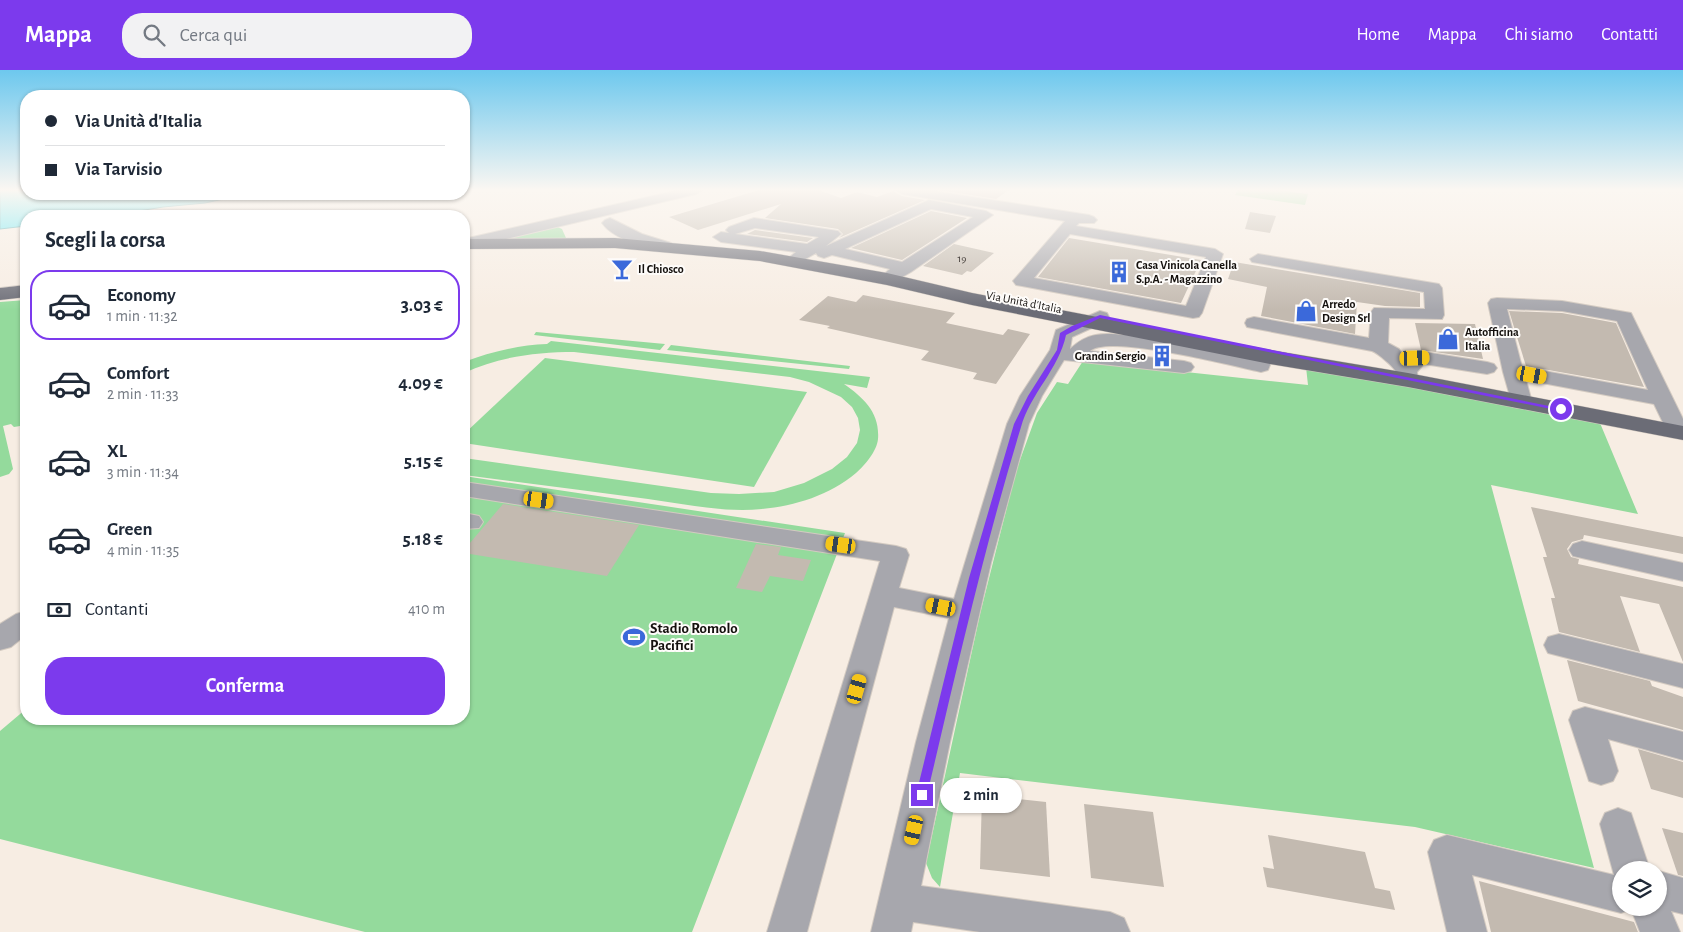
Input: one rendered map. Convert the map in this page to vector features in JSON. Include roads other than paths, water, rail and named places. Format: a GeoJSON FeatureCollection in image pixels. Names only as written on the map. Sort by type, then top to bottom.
{"type":"FeatureCollection","features":[{"type":"Feature","properties":{"kind":"main road","name":"Via Unità d'Italia"},"geometry":{"type":"LineString","coordinates":[[470,244],[584,243],[664,246],[802,259],[898,277],[1152,334],[1264,355],[1407,375]]}},
{"type":"Feature","properties":{"kind":"main road","name":"Via Unità d'Italia"},"geometry":{"type":"LineString","coordinates":[[898,277],[972,299],[1407,375],[1522,402],[1681,433]]}},
{"type":"Feature","properties":{"kind":"main road"},"geometry":{"type":"LineString","coordinates":[[0,294],[20,292]]}},
{"type":"Feature","properties":{"kind":"street"},"geometry":{"type":"LineString","coordinates":[[470,243],[524,230]]}},
{"type":"Feature","properties":{"kind":"street"},"geometry":{"type":"LineString","coordinates":[[575,230],[577,238],[584,243],[606,230]]}},
{"type":"Feature","properties":{"kind":"street"},"geometry":{"type":"LineString","coordinates":[[619,230],[639,239],[664,246]]}},
{"type":"Feature","properties":{"kind":"street"},"geometry":{"type":"LineString","coordinates":[[736,230],[726,234],[802,248],[802,259]]}},
{"type":"Feature","properties":{"kind":"street"},"geometry":{"type":"LineString","coordinates":[[802,259],[833,234],[806,230]]}},
{"type":"Feature","properties":{"kind":"street"},"geometry":{"type":"LineString","coordinates":[[802,259],[830,250],[872,230]]}},
{"type":"Feature","properties":{"kind":"street"},"geometry":{"type":"LineString","coordinates":[[898,277],[964,230]]}},
{"type":"Feature","properties":{"kind":"street"},"geometry":{"type":"LineString","coordinates":[[898,277],[969,230]]}},
{"type":"Feature","properties":{"kind":"street"},"geometry":{"type":"LineString","coordinates":[[1065,230],[1022,282],[1193,313],[1215,254],[1105,230]]}},
{"type":"Feature","properties":{"kind":"street"},"geometry":{"type":"LineString","coordinates":[[1138,230],[1182,235]]}},
{"type":"Feature","properties":{"kind":"street"},"geometry":{"type":"LineString","coordinates":[[830,250],[898,277]]}},
{"type":"Feature","properties":{"kind":"street"},"geometry":{"type":"LineString","coordinates":[[1258,259],[1433,288],[1435,315],[1380,312],[1378,346]]}},
{"type":"Feature","properties":{"kind":"street"},"geometry":{"type":"LineString","coordinates":[[972,299],[1036,315],[1054,324],[1064,348]]}},
{"type":"Feature","properties":{"kind":"street"},"geometry":{"type":"LineString","coordinates":[[1522,402],[1497,303],[1562,306],[1624,317],[1681,433]]}},
{"type":"Feature","properties":{"kind":"street"},"geometry":{"type":"LineString","coordinates":[[1090,321],[1064,348],[1031,396],[1018,424],[965,611],[894,917],[1110,932]]}},
{"type":"Feature","properties":{"kind":"street"},"geometry":{"type":"LineString","coordinates":[[1254,323],[1378,346],[1392,353],[1395,361],[1407,375],[1414,364],[1415,358],[1487,368]]}},
{"type":"Feature","properties":{"kind":"street"},"geometry":{"type":"LineString","coordinates":[[1064,348],[1207,370],[1229,360],[1261,366],[1264,355]]}},
{"type":"Feature","properties":{"kind":"street"},"geometry":{"type":"LineString","coordinates":[[1513,372],[1663,399]]}},
{"type":"Feature","properties":{"kind":"street"},"geometry":{"type":"LineString","coordinates":[[470,490],[896,555],[787,932]]}},
{"type":"Feature","properties":{"kind":"street"},"geometry":{"type":"LineString","coordinates":[[1582,550],[1683,572]]}},
{"type":"Feature","properties":{"kind":"street"},"geometry":{"type":"LineString","coordinates":[[883,595],[965,611]]}},
{"type":"Feature","properties":{"kind":"street"},"geometry":{"type":"LineString","coordinates":[[0,639],[20,625]]}},
{"type":"Feature","properties":{"kind":"street"},"geometry":{"type":"LineString","coordinates":[[1559,645],[1683,676]]}},
{"type":"Feature","properties":{"kind":"street"},"geometry":{"type":"LineString","coordinates":[[1601,771],[1585,720],[1683,746]]}},
{"type":"Feature","properties":{"kind":"street"},"geometry":{"type":"LineString","coordinates":[[1618,824],[1628,861]]}},
{"type":"Feature","properties":{"kind":"street"},"geometry":{"type":"LineString","coordinates":[[1467,932],[1447,852],[1612,893]]}},
{"type":"Feature","properties":{"kind":"street"},"geometry":{"type":"LineString","coordinates":[[1667,891],[1683,896]]}},
{"type":"Feature","properties":{"kind":"street"},"geometry":{"type":"LineString","coordinates":[[1667,906],[1683,911]]}},
{"type":"Feature","properties":{"kind":"street"},"geometry":{"type":"LineString","coordinates":[[1653,916],[1660,932]]}},
{"type":"Feature","properties":{"kind":"place","name":"Il Chiosco"},"geometry":{"type":"Point","coordinates":[622,269]}},
{"type":"Feature","properties":{"kind":"place","name":"Casa Vinicola Canella S.p.A. - Magazzino"},"geometry":{"type":"Point","coordinates":[1119,272]}},
{"type":"Feature","properties":{"kind":"place","name":"Arredo Design Srl"},"geometry":{"type":"Point","coordinates":[1306,311]}},
{"type":"Feature","properties":{"kind":"place","name":"Autofficina Italia"},"geometry":{"type":"Point","coordinates":[1448,339]}},
{"type":"Feature","properties":{"kind":"place","name":"Grandin Sergio"},"geometry":{"type":"Point","coordinates":[1162,356]}},
{"type":"Feature","properties":{"kind":"place","name":"Stadio Romolo Pacifici"},"geometry":{"type":"Point","coordinates":[634,637]}}]}
